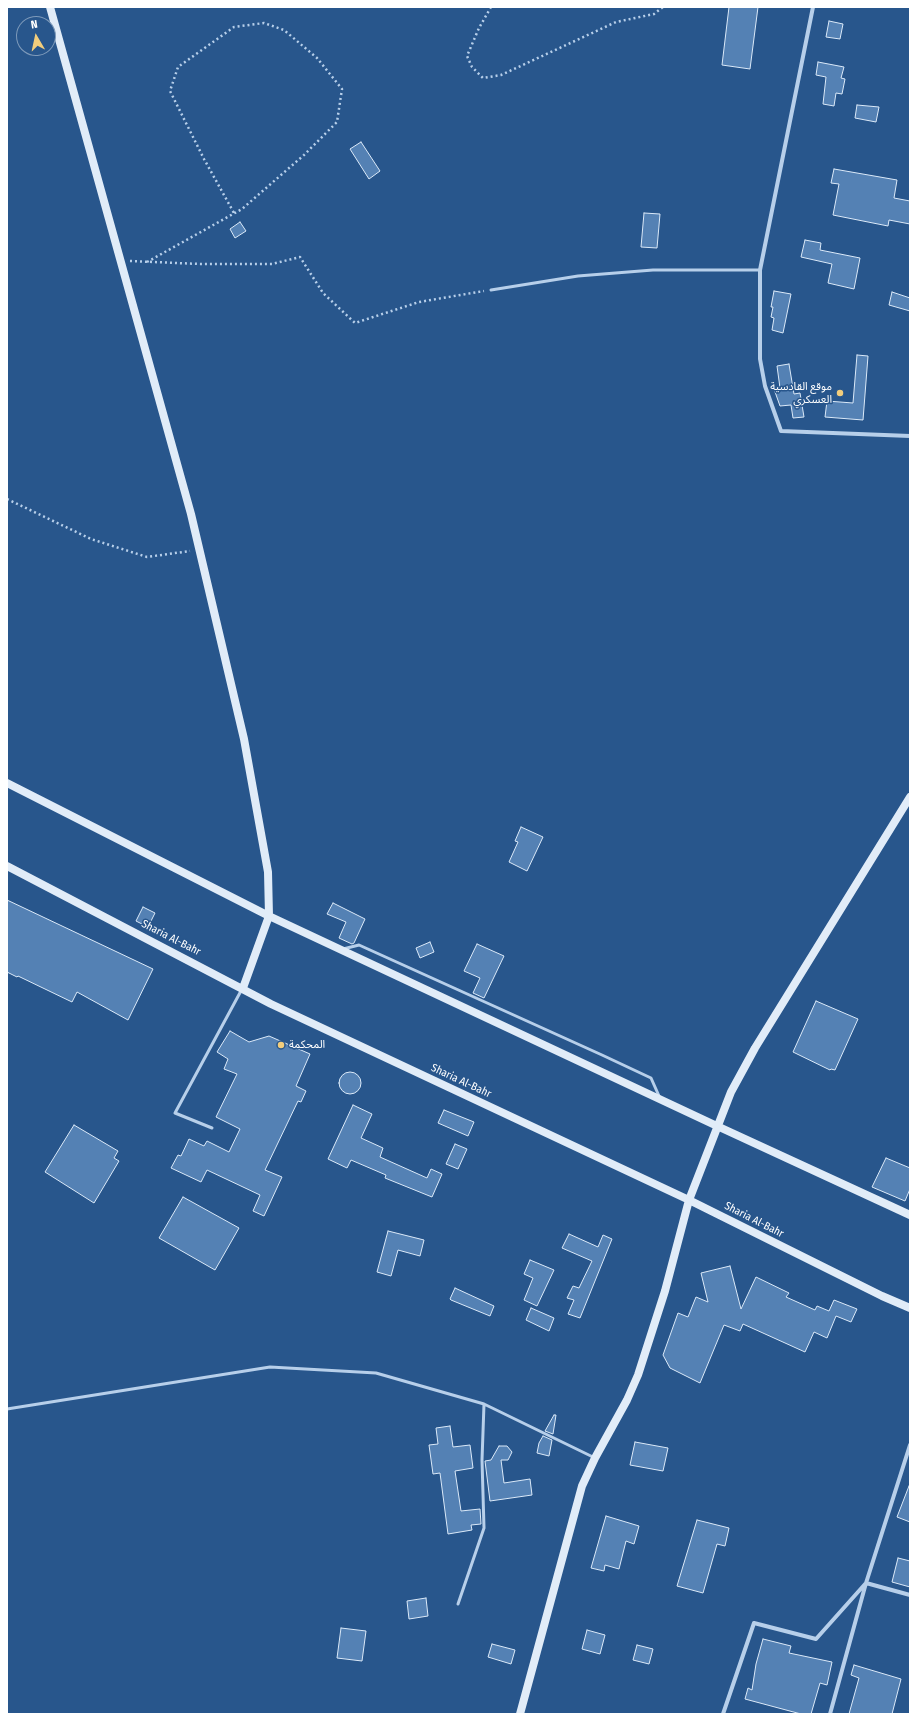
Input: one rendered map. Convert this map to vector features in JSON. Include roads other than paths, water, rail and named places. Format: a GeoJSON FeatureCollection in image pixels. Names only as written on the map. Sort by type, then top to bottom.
{"type":"FeatureCollection","features":[{"type":"Feature","properties":{"kind":"street"},"geometry":{"type":"LineString","coordinates":[[50,7],[191,514],[247,754],[268,872],[269,916],[243,988]]}},
{"type":"Feature","properties":{"kind":"street"},"geometry":{"type":"LineString","coordinates":[[813,7],[760,270],[760,359],[766,386],[781,431],[910,436]]}},
{"type":"Feature","properties":{"kind":"street"},"geometry":{"type":"LineString","coordinates":[[7,783],[269,916],[340,950],[910,1215]]}},
{"type":"Feature","properties":{"kind":"street"},"geometry":{"type":"LineString","coordinates":[[520,1714],[582,1486],[595,1458],[627,1400],[638,1375],[665,1291],[689,1200],[731,1092],[755,1048],[910,797]]}},
{"type":"Feature","properties":{"kind":"street","name":"Sharia Al-Bahr"},"geometry":{"type":"LineString","coordinates":[[7,866],[243,988],[271,1004],[689,1200],[882,1296],[910,1308]]}},
{"type":"Feature","properties":{"kind":"street"},"geometry":{"type":"LineString","coordinates":[[830,1714],[866,1583],[910,1445]]}},
{"type":"Feature","properties":{"kind":"street"},"geometry":{"type":"LineString","coordinates":[[866,1583],[910,1595]]}},
{"type":"Feature","properties":{"kind":"street"},"geometry":{"type":"LineString","coordinates":[[723,1714],[754,1623],[816,1639],[866,1583]]}},
{"type":"Feature","properties":{"kind":"lane"},"geometry":{"type":"LineString","coordinates":[[491,290],[578,276],[654,270],[760,270]]}},
{"type":"Feature","properties":{"kind":"lane"},"geometry":{"type":"LineString","coordinates":[[340,950],[359,945],[602,1055],[651,1078],[660,1099]]}},
{"type":"Feature","properties":{"kind":"lane"},"geometry":{"type":"LineString","coordinates":[[212,1128],[175,1113],[243,988]]}},
{"type":"Feature","properties":{"kind":"lane"},"geometry":{"type":"LineString","coordinates":[[7,1409],[270,1367],[376,1373],[484,1404],[595,1458]]}},
{"type":"Feature","properties":{"kind":"lane"},"geometry":{"type":"LineString","coordinates":[[458,1604],[484,1528],[482,1460],[484,1404]]}},
{"type":"Feature","properties":{"kind":"place","name":"موقع القادسية العسكري"},"geometry":{"type":"Point","coordinates":[840,393]}},
{"type":"Feature","properties":{"kind":"place","name":"المحكمة"},"geometry":{"type":"Point","coordinates":[281,1045]}}]}
